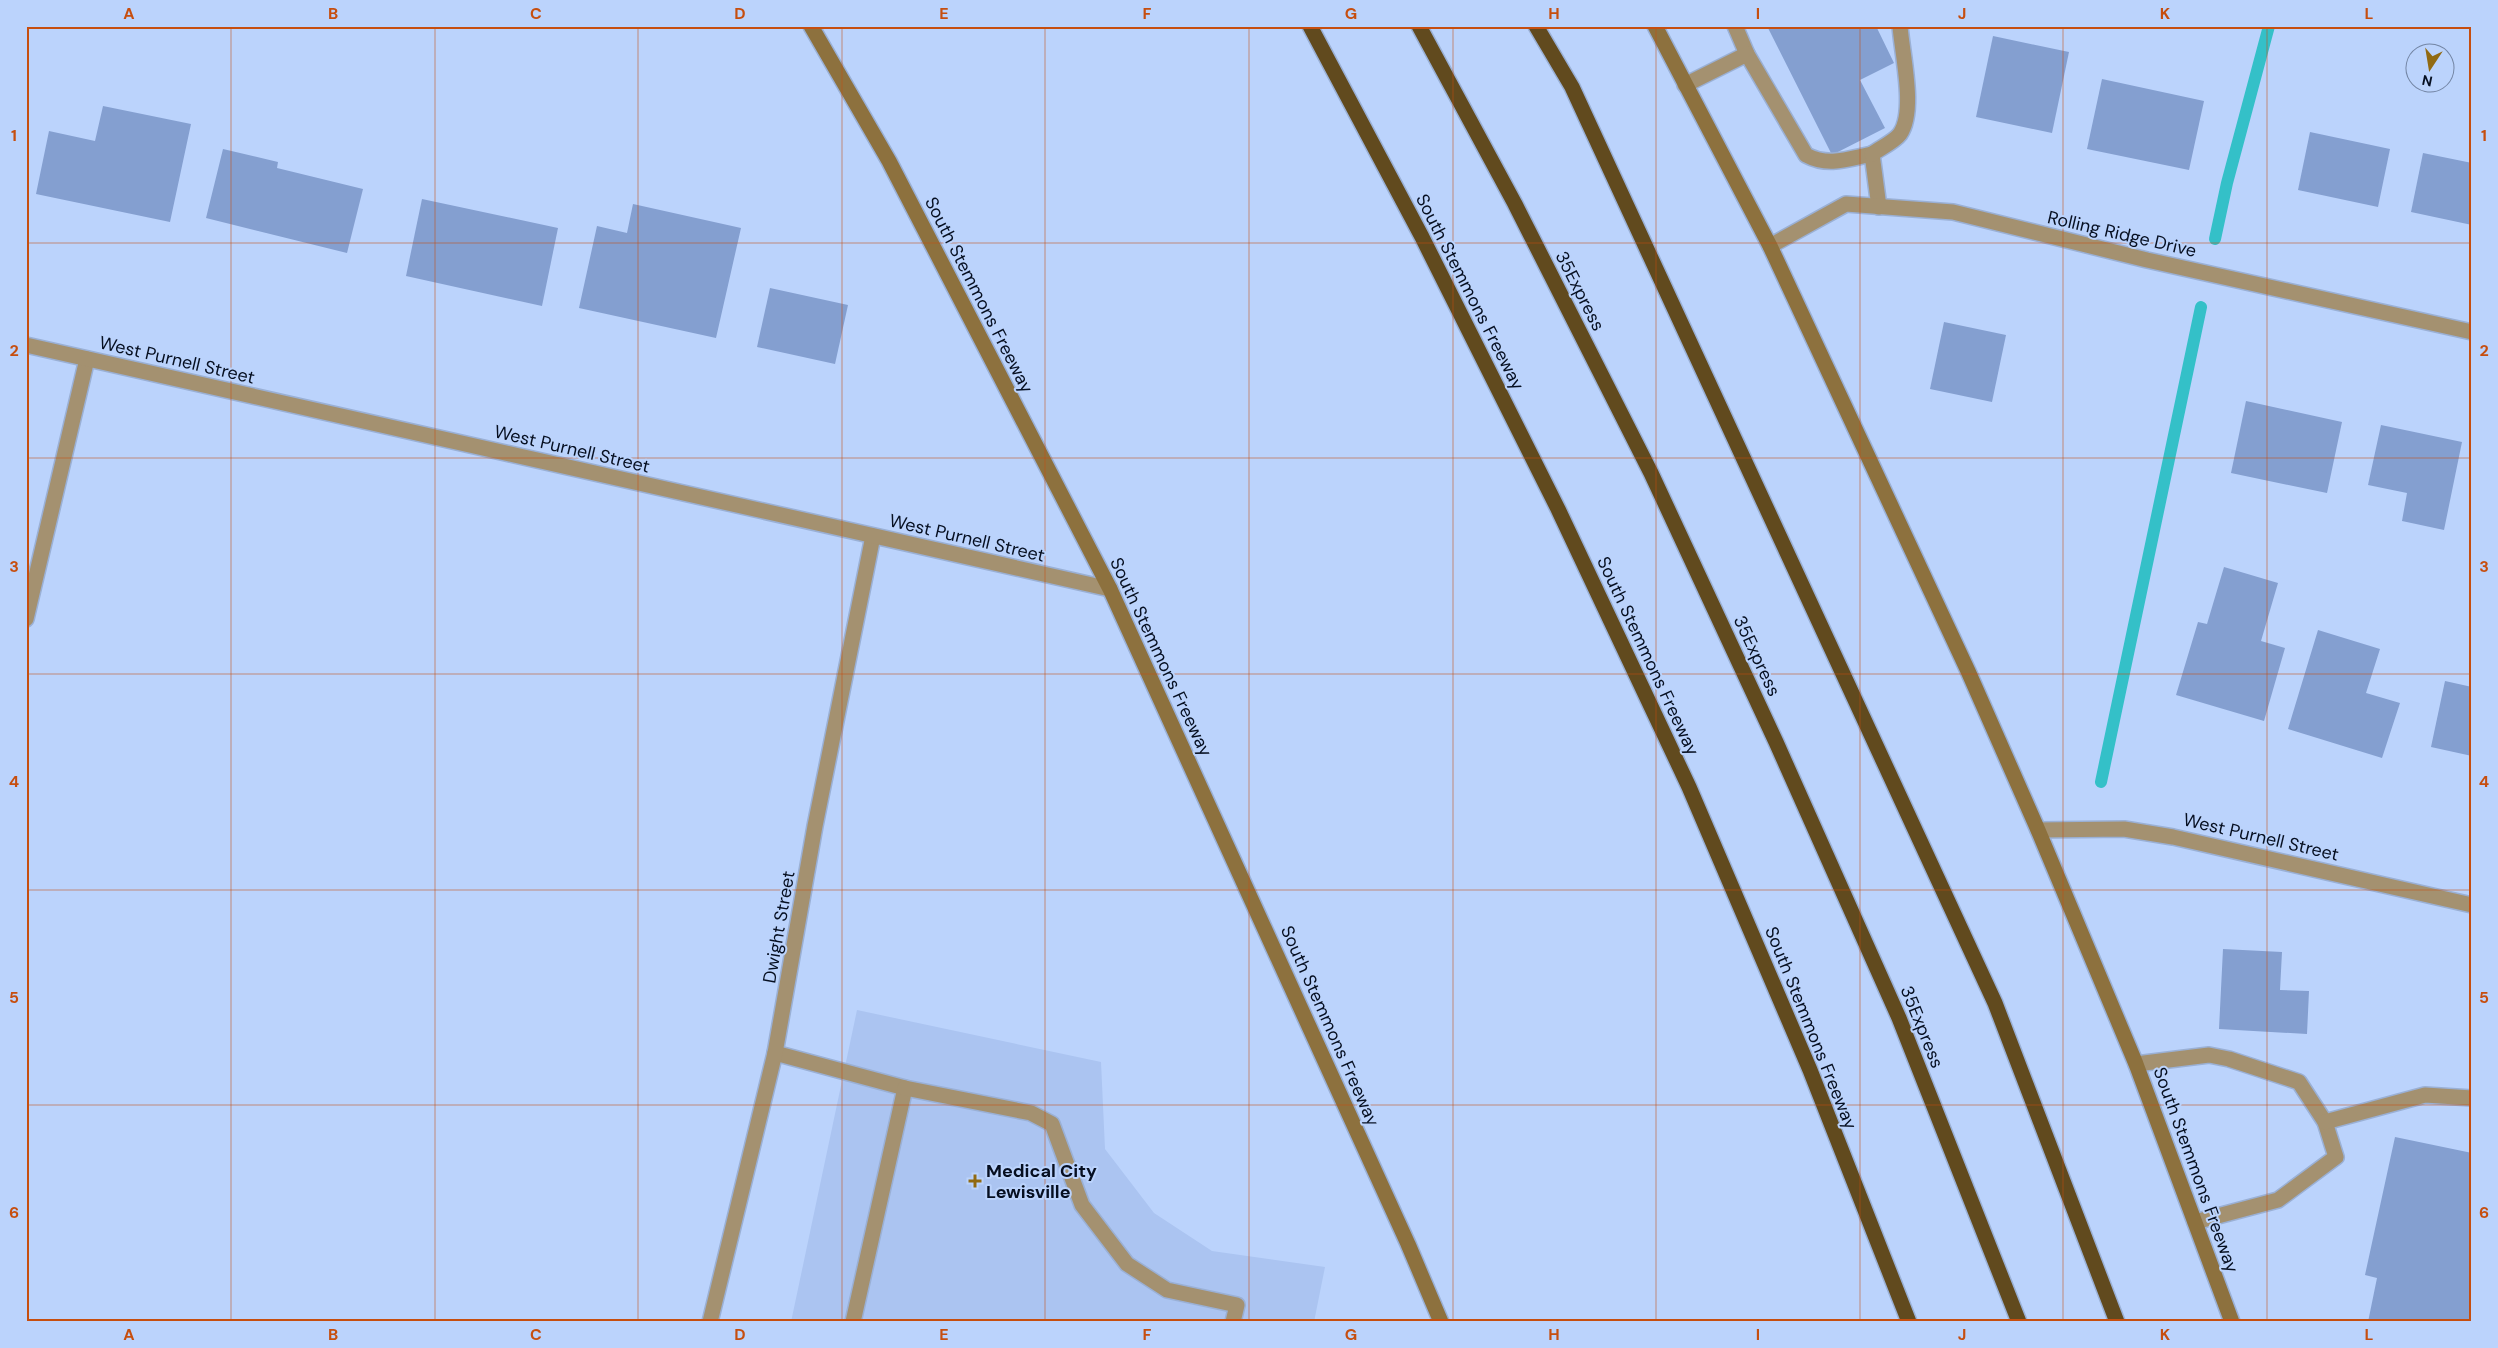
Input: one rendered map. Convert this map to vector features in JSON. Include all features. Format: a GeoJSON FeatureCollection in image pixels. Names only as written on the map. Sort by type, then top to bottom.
{"type":"FeatureCollection","features":[{"type":"Feature","properties":{"kind":"highway","name":"South Stemmons Freeway"},"geometry":{"type":"LineString","coordinates":[[1310,26],[1422,237],[1558,509],[1690,787],[1810,1070],[1909,1322]]}},
{"type":"Feature","properties":{"kind":"highway","name":"35Express"},"geometry":{"type":"LineString","coordinates":[[1419,26],[1515,204],[1647,464],[1764,715],[1899,1018],[2019,1322]]}},
{"type":"Feature","properties":{"kind":"highway"},"geometry":{"type":"LineString","coordinates":[[1536,26],[1572,87],[1995,1002],[2117,1322]]}},
{"type":"Feature","properties":{"kind":"main road","name":"South Stemmons Freeway"},"geometry":{"type":"LineString","coordinates":[[811,26],[889,161],[1110,589],[1408,1244],[1441,1322]]}},
{"type":"Feature","properties":{"kind":"main road","name":"South Stemmons Freeway"},"geometry":{"type":"LineString","coordinates":[[1654,26],[1770,246],[1968,671],[2038,830],[2136,1064],[2232,1322]]}},
{"type":"Feature","properties":{"kind":"street"},"geometry":{"type":"LineString","coordinates":[[1735,26],[1746,54],[1806,155],[1818,162],[1830,163],[1872,154],[1899,135],[1905,122],[1908,106],[1900,26]]}},
{"type":"Feature","properties":{"kind":"street"},"geometry":{"type":"LineString","coordinates":[[1685,85],[1746,54]]}},
{"type":"Feature","properties":{"kind":"street"},"geometry":{"type":"LineString","coordinates":[[1872,154],[1879,207]]}},
{"type":"Feature","properties":{"kind":"street","name":"Rolling Ridge Drive"},"geometry":{"type":"LineString","coordinates":[[1770,246],[1846,204],[1952,212],[2147,260],[2472,332]]}},
{"type":"Feature","properties":{"kind":"street","name":"West Purnell Street"},"geometry":{"type":"LineString","coordinates":[[26,345],[1110,589]]}},
{"type":"Feature","properties":{"kind":"street"},"geometry":{"type":"LineString","coordinates":[[26,619],[88,359]]}},
{"type":"Feature","properties":{"kind":"street","name":"Dwight Street"},"geometry":{"type":"LineString","coordinates":[[710,1322],[775,1053],[815,826],[873,536]]}},
{"type":"Feature","properties":{"kind":"street","name":"West Purnell Street"},"geometry":{"type":"LineString","coordinates":[[2038,830],[2124,829],[2173,837],[2472,905]]}},
{"type":"Feature","properties":{"kind":"street"},"geometry":{"type":"LineString","coordinates":[[775,1053],[905,1088],[1031,1114],[1052,1124],[1082,1205],[1127,1264],[1167,1290],[1237,1305],[1233,1322]]}},
{"type":"Feature","properties":{"kind":"street"},"geometry":{"type":"LineString","coordinates":[[2136,1064],[2209,1055],[2229,1059],[2299,1082],[2325,1122],[2336,1157],[2278,1200],[2195,1222]]}},
{"type":"Feature","properties":{"kind":"street"},"geometry":{"type":"LineString","coordinates":[[853,1322],[905,1088]]}},
{"type":"Feature","properties":{"kind":"street"},"geometry":{"type":"LineString","coordinates":[[2325,1122],[2425,1095],[2472,1098]]}},
{"type":"Feature","properties":{"kind":"shaded area","name":"Medical City Lewisville"},"geometry":{"type":"Polygon","coordinates":[[[857,1010],[1101,1062],[1105,1149],[1154,1213],[1212,1251],[1325,1267],[1314,1322],[791,1322],[857,1010]]]}},
{"type":"Feature","properties":{"kind":"building"},"geometry":{"type":"Polygon","coordinates":[[[1767,26],[1832,26],[1833,28],[1876,26],[1894,63],[1860,80],[1885,128],[1832,155],[1767,26]]]}},
{"type":"Feature","properties":{"kind":"building"},"geometry":{"type":"Polygon","coordinates":[[[1993,36],[2069,52],[2052,133],[1976,117],[1993,36]]]}},
{"type":"Feature","properties":{"kind":"building"},"geometry":{"type":"Polygon","coordinates":[[[2102,79],[2204,101],[2189,170],[2087,149],[2102,79]]]}},
{"type":"Feature","properties":{"kind":"building"},"geometry":{"type":"Polygon","coordinates":[[[103,106],[191,124],[170,222],[36,194],[49,131],[95,141],[103,106]]]}},
{"type":"Feature","properties":{"kind":"building"},"geometry":{"type":"Polygon","coordinates":[[[2310,132],[2390,149],[2378,207],[2298,190],[2310,132]]]}},
{"type":"Feature","properties":{"kind":"building"},"geometry":{"type":"Polygon","coordinates":[[[223,149],[278,162],[277,168],[363,189],[347,253],[206,218],[223,149]]]}},
{"type":"Feature","properties":{"kind":"building"},"geometry":{"type":"Polygon","coordinates":[[[2423,153],[2472,163],[2472,225],[2411,212],[2423,153]]]}},
{"type":"Feature","properties":{"kind":"building"},"geometry":{"type":"Polygon","coordinates":[[[422,199],[558,228],[542,306],[406,276],[422,199]]]}},
{"type":"Feature","properties":{"kind":"building"},"geometry":{"type":"Polygon","coordinates":[[[633,204],[741,228],[716,338],[579,308],[597,226],[627,233],[633,204]]]}},
{"type":"Feature","properties":{"kind":"building"},"geometry":{"type":"Polygon","coordinates":[[[770,288],[848,305],[835,364],[757,347],[770,288]]]}},
{"type":"Feature","properties":{"kind":"building"},"geometry":{"type":"Polygon","coordinates":[[[1944,322],[2006,335],[1992,402],[1930,389],[1944,322]]]}},
{"type":"Feature","properties":{"kind":"building"},"geometry":{"type":"Polygon","coordinates":[[[2246,401],[2342,422],[2327,493],[2231,473],[2246,401]]]}},
{"type":"Feature","properties":{"kind":"building"},"geometry":{"type":"Polygon","coordinates":[[[2381,425],[2462,442],[2444,530],[2402,521],[2407,493],[2368,485],[2381,425]]]}},
{"type":"Feature","properties":{"kind":"building"},"geometry":{"type":"Polygon","coordinates":[[[2224,567],[2278,583],[2261,641],[2285,648],[2264,721],[2176,695],[2198,622],[2207,624],[2224,567]]]}},
{"type":"Feature","properties":{"kind":"building"},"geometry":{"type":"Polygon","coordinates":[[[2318,630],[2380,649],[2366,693],[2400,703],[2382,758],[2288,729],[2318,630]]]}},
{"type":"Feature","properties":{"kind":"building"},"geometry":{"type":"Polygon","coordinates":[[[2445,681],[2472,687],[2472,756],[2431,747],[2445,681]]]}},
{"type":"Feature","properties":{"kind":"building"},"geometry":{"type":"Polygon","coordinates":[[[2223,949],[2282,952],[2280,990],[2309,991],[2307,1034],[2219,1029],[2223,949]]]}},
{"type":"Feature","properties":{"kind":"building"},"geometry":{"type":"Polygon","coordinates":[[[2395,1137],[2472,1153],[2472,1322],[2368,1322],[2377,1278],[2365,1275],[2395,1137]]]}},
{"type":"Feature","properties":{"kind":"waterway"},"geometry":{"type":"LineString","coordinates":[[2215,239],[2227,183],[2269,26]]}},
{"type":"Feature","properties":{"kind":"waterway"},"geometry":{"type":"LineString","coordinates":[[2101,782],[2201,307]]}},
{"type":"Feature","properties":{"kind":"place","name":"Medical City Lewisville"},"geometry":{"type":"Point","coordinates":[975,1181]}}]}
